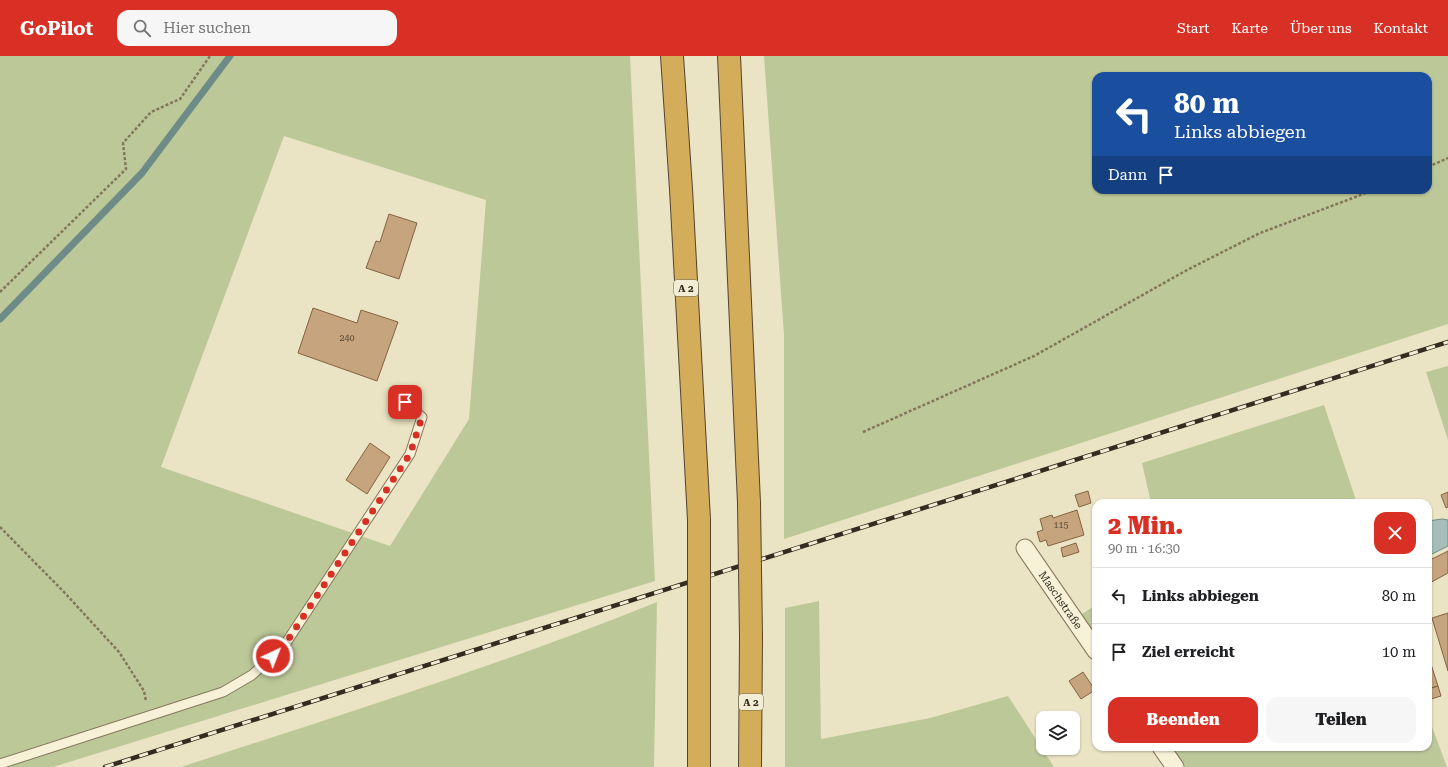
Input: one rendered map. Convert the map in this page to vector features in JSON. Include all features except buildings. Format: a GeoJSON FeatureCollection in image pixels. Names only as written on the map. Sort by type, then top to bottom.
{"type":"FeatureCollection","features":[{"type":"Feature","properties":{"kind":"highway","name":"A 2"},"geometry":{"type":"LineString","coordinates":[[672,56],[681,189],[699,520],[698,767]]}},
{"type":"Feature","properties":{"kind":"highway","name":"A 2"},"geometry":{"type":"LineString","coordinates":[[729,56],[749,503],[751,637],[750,767]]}},
{"type":"Feature","properties":{"kind":"street","name":"Maschstraße"},"geometry":{"type":"LineString","coordinates":[[1025,548],[1092,645]]}},
{"type":"Feature","properties":{"kind":"street"},"geometry":{"type":"LineString","coordinates":[[1165,751],[1175,767]]}},
{"type":"Feature","properties":{"kind":"lane"},"geometry":{"type":"LineString","coordinates":[[0,764],[223,692],[252,675],[284,646],[410,454],[422,417],[405,402]]}},
{"type":"Feature","properties":{"kind":"path"},"geometry":{"type":"LineString","coordinates":[[0,292],[126,169],[123,143],[151,112],[180,99],[210,56]]}},
{"type":"Feature","properties":{"kind":"path"},"geometry":{"type":"LineString","coordinates":[[1432,165],[1448,158]]}},
{"type":"Feature","properties":{"kind":"path"},"geometry":{"type":"LineString","coordinates":[[863,432],[1034,356],[1186,270],[1260,233],[1363,194]]}},
{"type":"Feature","properties":{"kind":"path"},"geometry":{"type":"LineString","coordinates":[[0,527],[64,592],[119,652],[144,690],[147,716]]}},
{"type":"Feature","properties":{"kind":"green space"},"geometry":{"type":"Polygon","coordinates":[[[0,56],[630,56],[655,581],[53,767],[0,767],[0,56]],[[284,136],[161,467],[390,546],[469,419],[486,200],[284,136]]]}},
{"type":"Feature","properties":{"kind":"green space"},"geometry":{"type":"Polygon","coordinates":[[[764,56],[1448,56],[1448,324],[784,539],[784,335],[764,56]]]}},
{"type":"Feature","properties":{"kind":"green space"},"geometry":{"type":"Polygon","coordinates":[[[1448,366],[1448,440],[1426,372],[1448,366]]]}},
{"type":"Feature","properties":{"kind":"green space"},"geometry":{"type":"Polygon","coordinates":[[[1324,405],[1356,499],[1150,499],[1142,463],[1324,405]]]}},
{"type":"Feature","properties":{"kind":"green space"},"geometry":{"type":"Polygon","coordinates":[[[819,601],[821,739],[930,718],[1008,696],[1036,739],[1036,755],[1046,755],[1054,767],[785,767],[785,608],[819,601]]]}},
{"type":"Feature","properties":{"kind":"green space"},"geometry":{"type":"Polygon","coordinates":[[[657,602],[654,767],[181,767],[360,709],[480,668],[657,602]]]}},
{"type":"Feature","properties":{"kind":"green space"},"geometry":{"type":"Polygon","coordinates":[[[1092,608],[1092,635],[1079,616],[1092,608]]]}},
{"type":"Feature","properties":{"kind":"green space"},"geometry":{"type":"Polygon","coordinates":[[[1432,727],[1447,767],[1183,767],[1172,751],[1432,751],[1432,727]]]}},
{"type":"Feature","properties":{"kind":"water"},"geometry":{"type":"Polygon","coordinates":[[[1432,520],[1448,520],[1448,546],[1432,554],[1432,520]]]}},
{"type":"Feature","properties":{"kind":"waterway"},"geometry":{"type":"LineString","coordinates":[[0,319],[142,173],[230,56]]}},
{"type":"Feature","properties":{"kind":"railway"},"geometry":{"type":"LineString","coordinates":[[105,767],[1448,342]]}},
{"type":"Feature","properties":{"kind":"route"},"geometry":{"type":"LineString","coordinates":[[273,656],[284,646],[410,454],[422,417],[405,402]]}}]}
